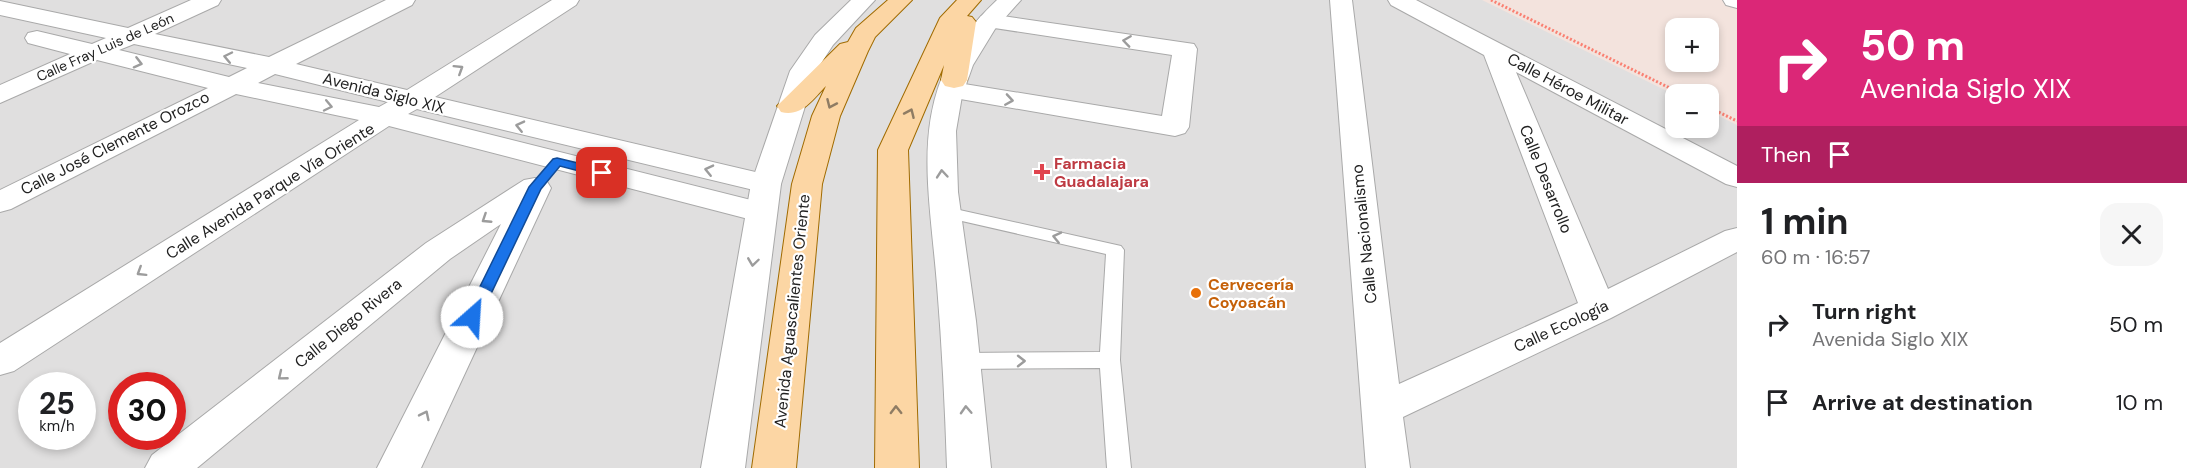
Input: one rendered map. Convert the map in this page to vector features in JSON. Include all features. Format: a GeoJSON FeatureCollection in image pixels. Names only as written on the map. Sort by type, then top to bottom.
{"type":"FeatureCollection","features":[{"type":"Feature","properties":{"kind":"main road","name":"Avenida Aguascalientes Oriente"},"geometry":{"type":"LineString","coordinates":[[774,468],[807,184],[826,116],[860,42],[901,0]]}},
{"type":"Feature","properties":{"kind":"main road"},"geometry":{"type":"LineString","coordinates":[[897,468],[894,150],[978,8]]}},
{"type":"Feature","properties":{"kind":"main road"},"geometry":{"type":"LineString","coordinates":[[791,106],[860,42]]}},
{"type":"Feature","properties":{"kind":"street","name":"Calle Fray Luis de León"},"geometry":{"type":"LineString","coordinates":[[0,94],[210,0]]}},
{"type":"Feature","properties":{"kind":"street","name":"Calle José Clemente Orozco"},"geometry":{"type":"LineString","coordinates":[[0,202],[404,0]]}},
{"type":"Feature","properties":{"kind":"street","name":"Calle Avenida Parque Vía Oriente"},"geometry":{"type":"LineString","coordinates":[[0,361],[567,0]]}},
{"type":"Feature","properties":{"kind":"street"},"geometry":{"type":"LineString","coordinates":[[723,468],[763,198],[803,71],[824,40],[864,0]]}},
{"type":"Feature","properties":{"kind":"street","name":"Calle Nacionalismo"},"geometry":{"type":"LineString","coordinates":[[1341,0],[1388,468]]}},
{"type":"Feature","properties":{"kind":"street","name":"Calle Héroe Militar"},"geometry":{"type":"LineString","coordinates":[[1399,0],[1737,178]]}},
{"type":"Feature","properties":{"kind":"street"},"geometry":{"type":"LineString","coordinates":[[953,85],[1175,127],[1185,49],[978,8],[969,49],[953,85],[944,113],[941,165],[963,361],[969,468]]}},
{"type":"Feature","properties":{"kind":"street","name":"Avenida Siglo XIX"},"geometry":{"type":"LineString","coordinates":[[6,11],[273,66],[398,109],[546,175],[763,198]]}},
{"type":"Feature","properties":{"kind":"street","name":"Avenida Siglo XIX"},"geometry":{"type":"LineString","coordinates":[[6,11],[95,53],[230,85],[398,109],[763,198]]}},
{"type":"Feature","properties":{"kind":"street","name":"Calle Desarrollo"},"geometry":{"type":"LineString","coordinates":[[1494,49],[1598,309]]}},
{"type":"Feature","properties":{"kind":"street"},"geometry":{"type":"LineString","coordinates":[[399,468],[546,175]]}},
{"type":"Feature","properties":{"kind":"street","name":"Calle Diego Rivera"},"geometry":{"type":"LineString","coordinates":[[167,468],[438,251],[546,175]]}},
{"type":"Feature","properties":{"kind":"street","name":"Calle Ecología"},"geometry":{"type":"LineString","coordinates":[[1382,409],[1598,309],[1737,238]]}},
{"type":"Feature","properties":{"kind":"lane"},"geometry":{"type":"LineString","coordinates":[[946,212],[1114,250],[1110,360],[1119,468]]}},
{"type":"Feature","properties":{"kind":"lane"},"geometry":{"type":"LineString","coordinates":[[963,361],[1110,360]]}},
{"type":"Feature","properties":{"kind":"path"},"geometry":{"type":"LineString","coordinates":[[1491,0],[1665,86]]}},
{"type":"Feature","properties":{"kind":"path"},"geometry":{"type":"LineString","coordinates":[[1719,113],[1737,122]]}},
{"type":"Feature","properties":{"kind":"shaded area"},"geometry":{"type":"Polygon","coordinates":[[[0,0],[1737,0],[1737,468],[0,468],[0,0]]]}},
{"type":"Feature","properties":{"kind":"shaded area"},"geometry":{"type":"Polygon","coordinates":[[[1482,0],[1737,0],[1737,125],[1719,116],[1719,84],[1665,84],[1665,90],[1482,0]]]}},
{"type":"Feature","properties":{"kind":"place","name":"Farmacia Guadalajara"},"geometry":{"type":"Point","coordinates":[1042,172]}},
{"type":"Feature","properties":{"kind":"place","name":"Cervecería Coyoacán"},"geometry":{"type":"Point","coordinates":[1196,293]}},
{"type":"Feature","properties":{"kind":"route"},"geometry":{"type":"LineString","coordinates":[[472,317],[535,187],[557,162],[602,173]]}}]}
